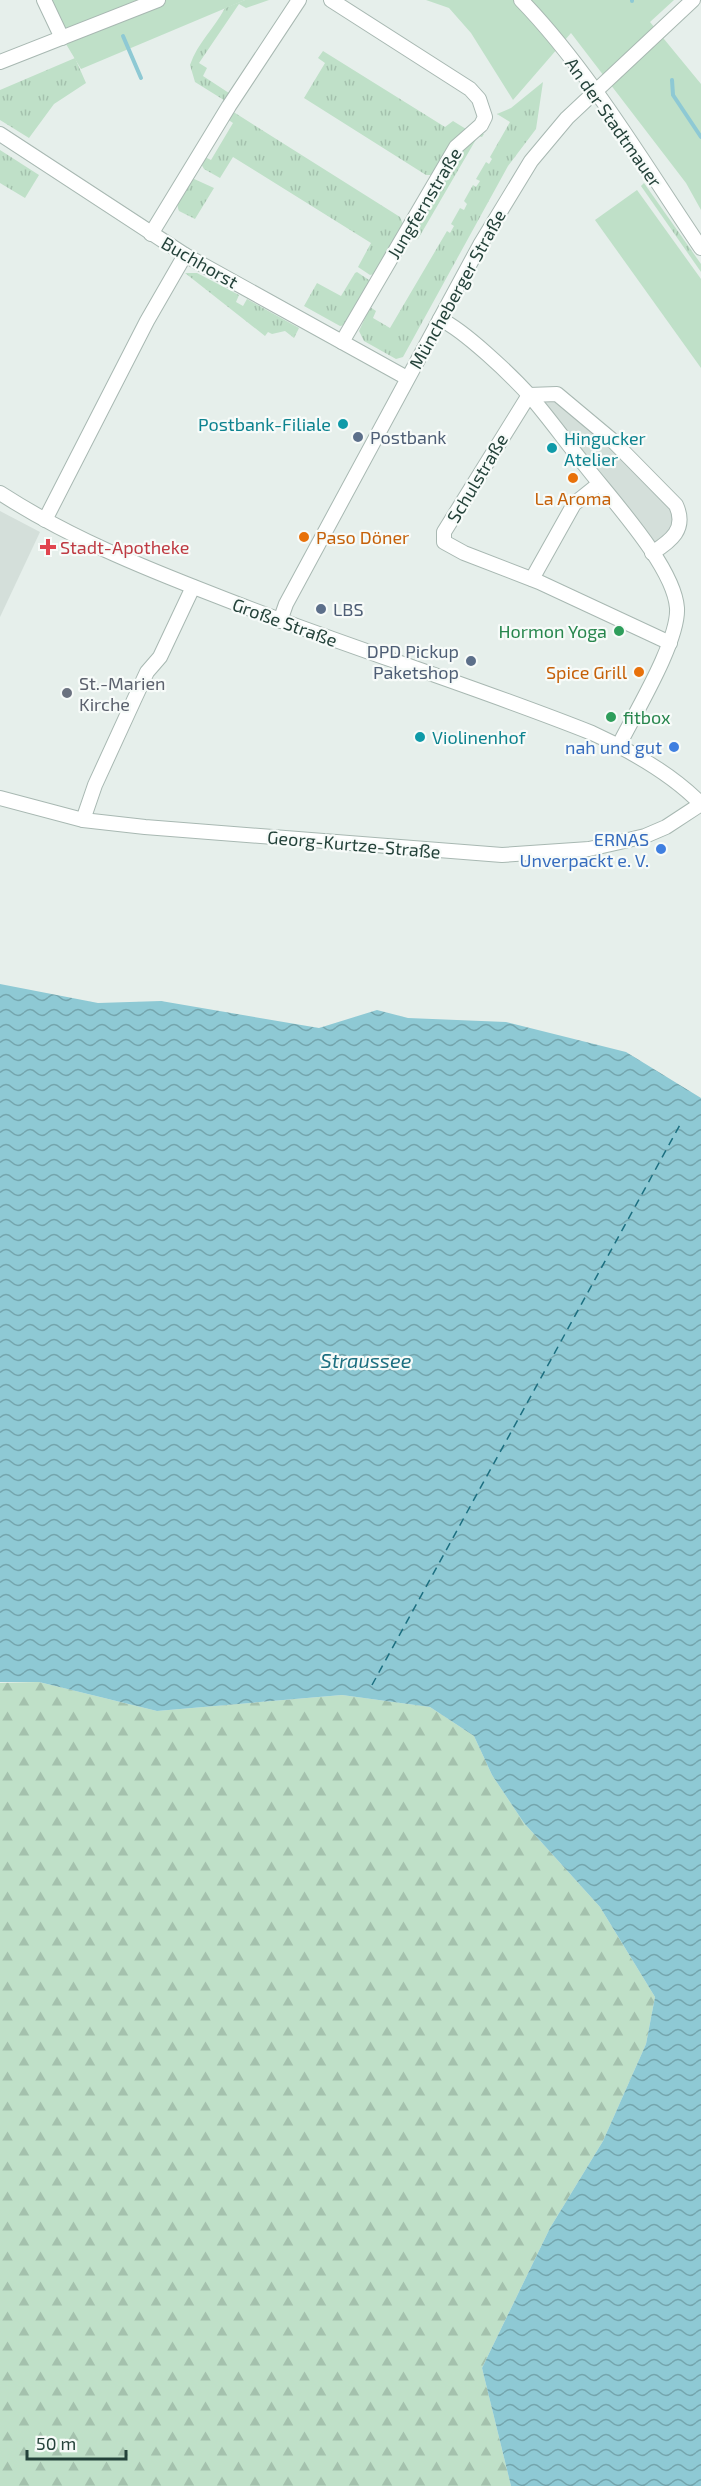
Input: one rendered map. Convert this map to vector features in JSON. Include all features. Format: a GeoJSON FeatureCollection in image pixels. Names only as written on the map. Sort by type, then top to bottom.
{"type":"FeatureCollection","features":[{"type":"Feature","properties":{"kind":"street"},"geometry":{"type":"LineString","coordinates":[[44,0],[62,38]]}},
{"type":"Feature","properties":{"kind":"street"},"geometry":{"type":"LineString","coordinates":[[0,62],[158,0]]}},
{"type":"Feature","properties":{"kind":"street"},"geometry":{"type":"LineString","coordinates":[[151,234],[243,84],[299,0]]}},
{"type":"Feature","properties":{"kind":"street","name":"Jungfernstraße"},"geometry":{"type":"LineString","coordinates":[[331,0],[470,89],[479,99],[485,117],[481,125],[456,147],[342,342]]}},
{"type":"Feature","properties":{"kind":"street","name":"An der Stadtmauer"},"geometry":{"type":"LineString","coordinates":[[521,0],[539,18],[594,91],[701,248]]}},
{"type":"Feature","properties":{"kind":"street","name":"Müncheberger Straße"},"geometry":{"type":"LineString","coordinates":[[280,621],[291,594],[407,378],[506,200],[531,161],[567,118],[594,91],[693,0]]}},
{"type":"Feature","properties":{"kind":"street","name":"Buchhorst"},"geometry":{"type":"LineString","coordinates":[[0,134],[185,255],[407,378]]}},
{"type":"Feature","properties":{"kind":"street"},"geometry":{"type":"LineString","coordinates":[[45,520],[185,255]]}},
{"type":"Feature","properties":{"kind":"street"},"geometry":{"type":"LineString","coordinates":[[440,320],[469,339],[529,395],[652,554],[675,594],[677,616],[670,643],[619,745]]}},
{"type":"Feature","properties":{"kind":"street"},"geometry":{"type":"LineString","coordinates":[[529,395],[557,394],[564,398],[612,440],[672,500],[680,514],[680,527],[673,538],[652,554]]}},
{"type":"Feature","properties":{"kind":"street","name":"Schulstraße"},"geometry":{"type":"LineString","coordinates":[[529,395],[444,532],[444,542],[464,553],[532,579],[670,643]]}},
{"type":"Feature","properties":{"kind":"street"},"geometry":{"type":"LineString","coordinates":[[532,579],[574,504],[599,484]]}},
{"type":"Feature","properties":{"kind":"street","name":"Große Straße"},"geometry":{"type":"LineString","coordinates":[[2,499],[90,544],[193,587],[280,621],[559,720],[619,745],[688,790],[701,804]]}},
{"type":"Feature","properties":{"kind":"street"},"geometry":{"type":"LineString","coordinates":[[83,820],[105,763],[147,672],[160,657],[193,587]]}},
{"type":"Feature","properties":{"kind":"street","name":"Georg-Kurtze-Straße"},"geometry":{"type":"LineString","coordinates":[[0,798],[83,820],[502,855],[589,849],[645,836],[666,827],[701,804]]}},
{"type":"Feature","properties":{"kind":"shaded area"},"geometry":{"type":"Polygon","coordinates":[[[557,394],[612,440],[681,521],[652,553],[529,395],[557,394]]]}},
{"type":"Feature","properties":{"kind":"shaded area"},"geometry":{"type":"Polygon","coordinates":[[[0,511],[40,532],[0,617],[0,511]]]}},
{"type":"Feature","properties":{"kind":"green space"},"geometry":{"type":"Polygon","coordinates":[[[51,0],[245,0],[81,69],[63,39],[51,0]]]}},
{"type":"Feature","properties":{"kind":"green space"},"geometry":{"type":"Polygon","coordinates":[[[245,0],[269,0],[246,8],[239,4],[199,63],[207,68],[203,76],[232,95],[227,102],[195,82],[190,65],[197,49],[225,8],[245,0]]]}},
{"type":"Feature","properties":{"kind":"green space"},"geometry":{"type":"Polygon","coordinates":[[[426,0],[674,0],[650,22],[701,84],[701,210],[686,183],[571,33],[513,100],[471,33],[449,8],[426,0]]]}},
{"type":"Feature","properties":{"kind":"green space"},"geometry":{"type":"Polygon","coordinates":[[[323,51],[445,127],[453,121],[466,129],[450,147],[434,175],[426,175],[304,98],[325,63],[318,58],[323,51]]]}},
{"type":"Feature","properties":{"kind":"green space"},"geometry":{"type":"Polygon","coordinates":[[[75,58],[86,83],[54,104],[29,138],[0,120],[0,90],[75,58]]]}},
{"type":"Feature","properties":{"kind":"green space"},"geometry":{"type":"Polygon","coordinates":[[[543,82],[536,129],[508,166],[403,357],[396,359],[364,341],[359,331],[370,307],[376,311],[373,318],[390,328],[447,231],[450,233],[454,226],[451,224],[460,208],[464,210],[467,204],[464,201],[473,185],[476,187],[480,181],[476,179],[486,162],[489,164],[492,159],[490,157],[510,122],[497,114],[511,108],[543,82]]]}},
{"type":"Feature","properties":{"kind":"green space"},"geometry":{"type":"Polygon","coordinates":[[[232,111],[400,217],[403,224],[374,274],[370,275],[358,267],[371,243],[233,157],[220,178],[204,169],[200,162],[201,155],[211,160],[233,123],[227,119],[232,111]]]}},
{"type":"Feature","properties":{"kind":"green space"},"geometry":{"type":"Polygon","coordinates":[[[479,133],[484,134],[482,137],[478,136],[418,239],[411,235],[465,141],[479,133]]]}},
{"type":"Feature","properties":{"kind":"green space"},"geometry":{"type":"Polygon","coordinates":[[[0,150],[39,175],[25,198],[0,183],[0,150]]]}},
{"type":"Feature","properties":{"kind":"green space"},"geometry":{"type":"Polygon","coordinates":[[[192,178],[214,188],[195,219],[179,211],[178,207],[181,194],[192,178]]]}},
{"type":"Feature","properties":{"kind":"green space"},"geometry":{"type":"Polygon","coordinates":[[[644,183],[701,264],[701,272],[641,186],[644,183]]]}},
{"type":"Feature","properties":{"kind":"green space"},"geometry":{"type":"Polygon","coordinates":[[[637,190],[701,279],[701,368],[595,220],[637,190]]]}},
{"type":"Feature","properties":{"kind":"green space"},"geometry":{"type":"Polygon","coordinates":[[[357,272],[370,283],[345,325],[340,326],[304,306],[317,283],[341,296],[357,272]]]}},
{"type":"Feature","properties":{"kind":"green space"},"geometry":{"type":"Polygon","coordinates":[[[185,273],[197,273],[239,295],[236,302],[243,306],[247,299],[299,328],[294,338],[285,331],[272,334],[268,332],[265,336],[185,273]]]}},
{"type":"Feature","properties":{"kind":"green space"},"geometry":{"type":"Polygon","coordinates":[[[39,1682],[157,1711],[342,1695],[430,1707],[474,1736],[492,1775],[524,1823],[600,1907],[655,1997],[646,2044],[603,2141],[550,2228],[482,2368],[511,2486],[0,2486],[0,1683],[39,1682]]]}},
{"type":"Feature","properties":{"kind":"water","name":"Straussee"},"geometry":{"type":"Polygon","coordinates":[[[0,984],[98,1003],[161,1001],[319,1028],[377,1010],[408,1018],[506,1022],[626,1052],[701,1098],[701,2486],[511,2486],[482,2368],[550,2228],[603,2141],[646,2044],[655,1997],[600,1907],[524,1823],[492,1775],[474,1736],[430,1707],[342,1695],[157,1711],[39,1682],[0,1682],[0,984]]]}},
{"type":"Feature","properties":{"kind":"waterway"},"geometry":{"type":"LineString","coordinates":[[123,36],[141,78]]}},
{"type":"Feature","properties":{"kind":"waterway"},"geometry":{"type":"LineString","coordinates":[[672,80],[673,95],[701,137]]}},
{"type":"Feature","properties":{"kind":"ferry route"},"geometry":{"type":"LineString","coordinates":[[372,1685],[681,1123]]}},
{"type":"Feature","properties":{"kind":"place","name":"Postbank-Filiale"},"geometry":{"type":"Point","coordinates":[343,424]}},
{"type":"Feature","properties":{"kind":"place","name":"Postbank"},"geometry":{"type":"Point","coordinates":[358,437]}},
{"type":"Feature","properties":{"kind":"place","name":"Hingucker Atelier"},"geometry":{"type":"Point","coordinates":[552,448]}},
{"type":"Feature","properties":{"kind":"place","name":"La Aroma"},"geometry":{"type":"Point","coordinates":[573,478]}},
{"type":"Feature","properties":{"kind":"place","name":"Paso Döner"},"geometry":{"type":"Point","coordinates":[304,537]}},
{"type":"Feature","properties":{"kind":"place","name":"Stadt-Apotheke"},"geometry":{"type":"Point","coordinates":[48,547]}},
{"type":"Feature","properties":{"kind":"place","name":"LBS"},"geometry":{"type":"Point","coordinates":[321,609]}},
{"type":"Feature","properties":{"kind":"place","name":"Hormon Yoga"},"geometry":{"type":"Point","coordinates":[619,631]}},
{"type":"Feature","properties":{"kind":"place","name":"DPD Pickup Paketshop"},"geometry":{"type":"Point","coordinates":[471,661]}},
{"type":"Feature","properties":{"kind":"place","name":"Spice Grill"},"geometry":{"type":"Point","coordinates":[639,672]}},
{"type":"Feature","properties":{"kind":"place","name":"St.-Marien Kirche"},"geometry":{"type":"Point","coordinates":[67,693]}},
{"type":"Feature","properties":{"kind":"place","name":"fitbox"},"geometry":{"type":"Point","coordinates":[611,717]}},
{"type":"Feature","properties":{"kind":"place","name":"Violinenhof"},"geometry":{"type":"Point","coordinates":[420,737]}},
{"type":"Feature","properties":{"kind":"place","name":"nah und gut"},"geometry":{"type":"Point","coordinates":[674,747]}},
{"type":"Feature","properties":{"kind":"place","name":"ERNAS Unverpackt e. V."},"geometry":{"type":"Point","coordinates":[661,849]}}]}
